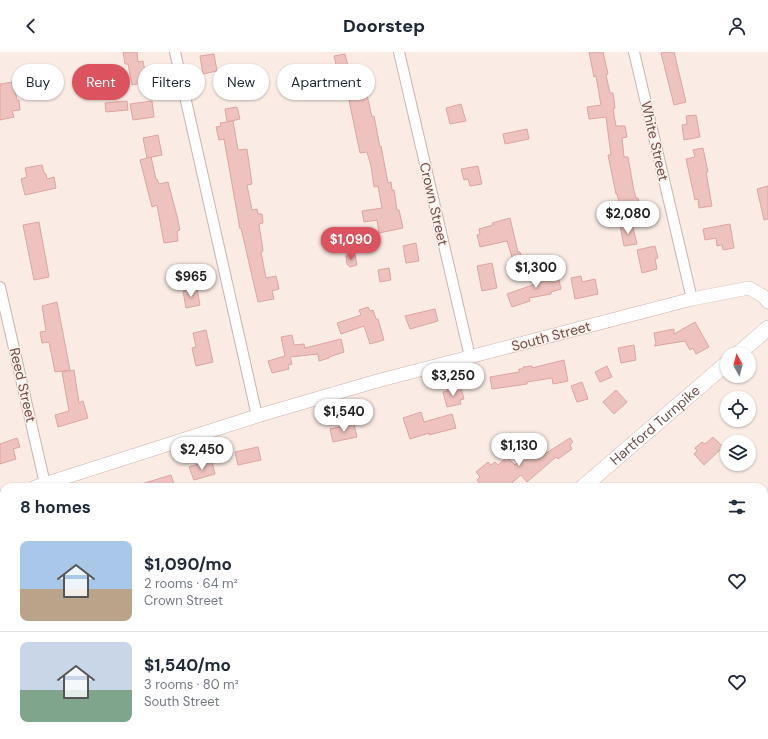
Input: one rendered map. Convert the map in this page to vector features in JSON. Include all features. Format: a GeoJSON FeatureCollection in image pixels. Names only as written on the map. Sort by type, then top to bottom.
{"type":"FeatureCollection","features":[{"type":"Feature","properties":{"kind":"main road"},"geometry":{"type":"LineString","coordinates":[[746,347],[768,328]]}},
{"type":"Feature","properties":{"kind":"main road","name":"Hartford Turnpike"},"geometry":{"type":"LineString","coordinates":[[588,483],[720,370]]}},
{"type":"Feature","properties":{"kind":"street"},"geometry":{"type":"LineString","coordinates":[[175,52],[257,416]]}},
{"type":"Feature","properties":{"kind":"street","name":"Crown Street"},"geometry":{"type":"LineString","coordinates":[[399,52],[470,357]]}},
{"type":"Feature","properties":{"kind":"street","name":"White Street"},"geometry":{"type":"LineString","coordinates":[[634,52],[692,299]]}},
{"type":"Feature","properties":{"kind":"street","name":"Reed Street"},"geometry":{"type":"LineString","coordinates":[[0,287],[40,483]]}},
{"type":"Feature","properties":{"kind":"street","name":"South Street"},"geometry":{"type":"LineString","coordinates":[[46,483],[257,416],[377,381],[692,299],[748,288],[763,296],[768,302]]}},
{"type":"Feature","properties":{"kind":"building"},"geometry":{"type":"Polygon","coordinates":[[[123,52],[137,52],[138,62],[143,61],[144,64],[138,64],[138,84],[132,85],[130,64],[125,64],[123,52]]]}},
{"type":"Feature","properties":{"kind":"building"},"geometry":{"type":"Polygon","coordinates":[[[589,52],[603,52],[608,74],[606,75],[610,93],[613,93],[615,108],[613,109],[616,126],[625,126],[627,137],[622,138],[624,157],[628,157],[634,191],[636,198],[638,198],[640,208],[622,213],[616,194],[608,155],[611,155],[606,117],[589,119],[587,107],[601,105],[596,76],[594,77],[589,52]]]}},
{"type":"Feature","properties":{"kind":"building"},"geometry":{"type":"Polygon","coordinates":[[[674,52],[686,102],[674,105],[661,53],[674,52]]]}},
{"type":"Feature","properties":{"kind":"building"},"geometry":{"type":"Polygon","coordinates":[[[214,54],[216,64],[213,64],[213,72],[205,74],[205,64],[201,64],[200,56],[214,54]]]}},
{"type":"Feature","properties":{"kind":"building"},"geometry":{"type":"Polygon","coordinates":[[[345,54],[348,64],[336,64],[334,56],[345,54]]]}},
{"type":"Feature","properties":{"kind":"building"},"geometry":{"type":"Polygon","coordinates":[[[12,82],[12,100],[19,100],[20,110],[12,111],[14,117],[0,120],[0,84],[12,82]]]}},
{"type":"Feature","properties":{"kind":"building"},"geometry":{"type":"Polygon","coordinates":[[[349,100],[368,100],[372,117],[374,116],[388,183],[391,182],[392,190],[394,190],[397,210],[399,210],[403,228],[379,233],[377,220],[364,222],[362,211],[382,208],[378,186],[374,187],[367,152],[360,153],[349,100]]]}},
{"type":"Feature","properties":{"kind":"building"},"geometry":{"type":"Polygon","coordinates":[[[127,101],[128,110],[106,112],[105,103],[127,101]]]}},
{"type":"Feature","properties":{"kind":"building"},"geometry":{"type":"Polygon","coordinates":[[[152,101],[154,117],[133,120],[130,104],[152,101]]]}},
{"type":"Feature","properties":{"kind":"building"},"geometry":{"type":"Polygon","coordinates":[[[461,104],[466,121],[450,124],[446,108],[461,104]]]}},
{"type":"Feature","properties":{"kind":"building"},"geometry":{"type":"Polygon","coordinates":[[[237,107],[240,119],[227,122],[225,109],[237,107]]]}},
{"type":"Feature","properties":{"kind":"building"},"geometry":{"type":"Polygon","coordinates":[[[696,115],[700,137],[684,140],[682,125],[687,124],[686,116],[696,115]]]}},
{"type":"Feature","properties":{"kind":"building"},"geometry":{"type":"Polygon","coordinates":[[[233,121],[238,150],[247,149],[252,184],[247,185],[252,210],[257,209],[258,214],[262,214],[263,223],[259,224],[263,251],[261,252],[266,278],[276,276],[279,289],[272,291],[274,299],[258,302],[241,228],[240,229],[224,139],[219,140],[216,127],[221,126],[220,123],[233,121]]]}},
{"type":"Feature","properties":{"kind":"building"},"geometry":{"type":"Polygon","coordinates":[[[527,129],[529,139],[505,144],[503,134],[527,129]]]}},
{"type":"Feature","properties":{"kind":"building"},"geometry":{"type":"Polygon","coordinates":[[[158,135],[162,155],[147,158],[143,138],[158,135]]]}},
{"type":"Feature","properties":{"kind":"building"},"geometry":{"type":"Polygon","coordinates":[[[703,148],[708,172],[706,172],[712,206],[699,208],[698,199],[695,200],[686,159],[695,157],[693,150],[703,148]]]}},
{"type":"Feature","properties":{"kind":"building"},"geometry":{"type":"Polygon","coordinates":[[[151,157],[156,179],[159,184],[168,182],[180,230],[177,231],[178,241],[164,243],[157,205],[152,207],[140,160],[151,157]]]}},
{"type":"Feature","properties":{"kind":"building"},"geometry":{"type":"Polygon","coordinates":[[[42,165],[47,179],[54,177],[56,188],[25,195],[21,179],[27,177],[25,168],[42,165]]]}},
{"type":"Feature","properties":{"kind":"building"},"geometry":{"type":"Polygon","coordinates":[[[478,166],[482,184],[470,186],[468,179],[464,180],[461,169],[478,166]]]}},
{"type":"Feature","properties":{"kind":"building"},"geometry":{"type":"Polygon","coordinates":[[[768,186],[768,219],[764,220],[757,189],[768,186]]]}},
{"type":"Feature","properties":{"kind":"building"},"geometry":{"type":"Polygon","coordinates":[[[510,218],[518,252],[520,252],[524,264],[515,267],[507,241],[480,247],[477,235],[480,234],[479,229],[493,225],[492,223],[510,218]]]}},
{"type":"Feature","properties":{"kind":"building"},"geometry":{"type":"Polygon","coordinates":[[[39,222],[49,277],[34,280],[23,225],[39,222]]]}},
{"type":"Feature","properties":{"kind":"building"},"geometry":{"type":"Polygon","coordinates":[[[632,223],[637,244],[624,246],[620,226],[632,223]]]}},
{"type":"Feature","properties":{"kind":"building"},"geometry":{"type":"Polygon","coordinates":[[[730,224],[734,248],[723,250],[722,245],[717,246],[716,238],[705,240],[703,229],[730,224]]]}},
{"type":"Feature","properties":{"kind":"building"},"geometry":{"type":"Polygon","coordinates":[[[416,243],[419,261],[406,263],[403,246],[416,243]]]}},
{"type":"Feature","properties":{"kind":"building"},"geometry":{"type":"Polygon","coordinates":[[[655,246],[658,258],[655,259],[657,269],[642,273],[637,250],[655,246]]]}},
{"type":"Feature","properties":{"kind":"building"},"geometry":{"type":"Polygon","coordinates":[[[355,255],[357,265],[350,267],[347,264],[346,256],[355,255]]]}},
{"type":"Feature","properties":{"kind":"building"},"geometry":{"type":"Polygon","coordinates":[[[492,263],[497,288],[482,291],[477,266],[492,263]]]}},
{"type":"Feature","properties":{"kind":"building"},"geometry":{"type":"Polygon","coordinates":[[[389,268],[391,280],[380,282],[378,270],[389,268]]]}},
{"type":"Feature","properties":{"kind":"building"},"geometry":{"type":"Polygon","coordinates":[[[557,271],[561,289],[551,292],[551,294],[529,298],[530,301],[512,307],[507,294],[538,283],[536,276],[557,271]]]}},
{"type":"Feature","properties":{"kind":"building"},"geometry":{"type":"Polygon","coordinates":[[[581,276],[582,282],[595,279],[598,294],[575,299],[571,278],[581,276]]]}},
{"type":"Feature","properties":{"kind":"building"},"geometry":{"type":"Polygon","coordinates":[[[197,289],[200,305],[186,308],[183,291],[197,289]]]}},
{"type":"Feature","properties":{"kind":"building"},"geometry":{"type":"Polygon","coordinates":[[[57,302],[70,370],[55,372],[49,342],[42,343],[40,332],[46,331],[42,306],[57,302]]]}},
{"type":"Feature","properties":{"kind":"building"},"geometry":{"type":"Polygon","coordinates":[[[368,307],[370,311],[373,310],[376,319],[378,319],[384,340],[370,344],[364,326],[341,334],[337,323],[361,315],[359,310],[368,307]]]}},
{"type":"Feature","properties":{"kind":"building"},"geometry":{"type":"Polygon","coordinates":[[[435,309],[438,321],[410,329],[405,316],[435,309]]]}},
{"type":"Feature","properties":{"kind":"building"},"geometry":{"type":"Polygon","coordinates":[[[695,322],[709,347],[696,354],[693,348],[690,350],[685,341],[654,346],[656,344],[654,333],[674,329],[674,334],[695,322]]]}},
{"type":"Feature","properties":{"kind":"building"},"geometry":{"type":"Polygon","coordinates":[[[206,330],[213,362],[196,366],[192,348],[196,347],[193,333],[206,330]]]}},
{"type":"Feature","properties":{"kind":"building"},"geometry":{"type":"Polygon","coordinates":[[[292,335],[294,345],[304,344],[305,348],[341,339],[344,352],[319,361],[318,354],[290,357],[292,364],[288,365],[289,369],[272,373],[268,361],[285,356],[281,337],[292,335]]]}},
{"type":"Feature","properties":{"kind":"building"},"geometry":{"type":"Polygon","coordinates":[[[634,345],[636,360],[621,363],[618,348],[634,345]]]}},
{"type":"Feature","properties":{"kind":"building"},"geometry":{"type":"Polygon","coordinates":[[[564,360],[568,381],[553,384],[552,378],[527,382],[527,384],[492,389],[490,377],[519,372],[519,369],[523,369],[523,367],[532,366],[532,368],[564,360]]]}},
{"type":"Feature","properties":{"kind":"building"},"geometry":{"type":"Polygon","coordinates":[[[607,366],[612,377],[600,382],[595,372],[607,366]]]}},
{"type":"Feature","properties":{"kind":"building"},"geometry":{"type":"Polygon","coordinates":[[[74,370],[79,403],[83,401],[88,418],[58,427],[55,415],[69,411],[62,372],[74,370]]]}},
{"type":"Feature","properties":{"kind":"building"},"geometry":{"type":"Polygon","coordinates":[[[582,382],[588,399],[577,402],[571,386],[582,382]]]}},
{"type":"Feature","properties":{"kind":"building"},"geometry":{"type":"Polygon","coordinates":[[[457,386],[458,389],[461,388],[464,399],[460,400],[461,404],[447,407],[443,392],[457,386]]]}},
{"type":"Feature","properties":{"kind":"building"},"geometry":{"type":"Polygon","coordinates":[[[616,390],[627,402],[614,414],[603,402],[616,390]]]}},
{"type":"Feature","properties":{"kind":"building"},"geometry":{"type":"Polygon","coordinates":[[[421,412],[424,422],[452,414],[456,428],[429,435],[429,433],[410,439],[403,418],[421,412]]]}},
{"type":"Feature","properties":{"kind":"building"},"geometry":{"type":"Polygon","coordinates":[[[354,424],[357,437],[333,442],[330,429],[354,424]]]}},
{"type":"Feature","properties":{"kind":"building"},"geometry":{"type":"Polygon","coordinates":[[[713,437],[720,444],[720,450],[704,465],[694,454],[697,451],[695,448],[702,442],[705,444],[713,437]]]}},
{"type":"Feature","properties":{"kind":"building"},"geometry":{"type":"Polygon","coordinates":[[[17,438],[20,447],[13,449],[16,459],[0,464],[0,444],[17,438]]]}},
{"type":"Feature","properties":{"kind":"building"},"geometry":{"type":"Polygon","coordinates":[[[570,438],[573,442],[570,445],[572,449],[558,459],[556,457],[527,482],[521,475],[512,483],[479,483],[477,480],[480,477],[476,472],[488,462],[491,465],[495,462],[498,465],[507,457],[515,465],[533,449],[540,457],[570,438]]]}},
{"type":"Feature","properties":{"kind":"building"},"geometry":{"type":"Polygon","coordinates":[[[258,447],[261,460],[238,465],[235,452],[258,447]]]}},
{"type":"Feature","properties":{"kind":"building"},"geometry":{"type":"Polygon","coordinates":[[[212,462],[215,474],[194,480],[189,467],[212,462]]]}},
{"type":"Feature","properties":{"kind":"building"},"geometry":{"type":"Polygon","coordinates":[[[171,475],[174,483],[145,483],[171,475]]]}}]}
